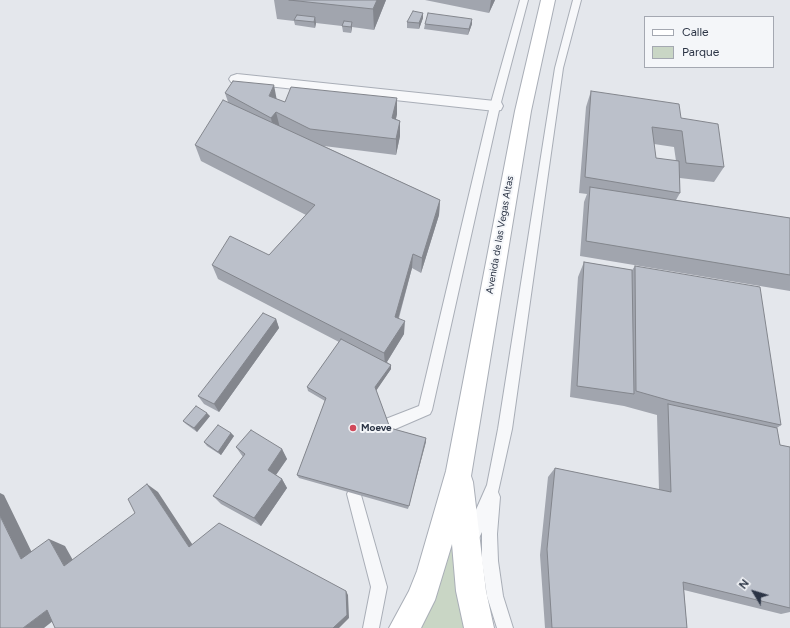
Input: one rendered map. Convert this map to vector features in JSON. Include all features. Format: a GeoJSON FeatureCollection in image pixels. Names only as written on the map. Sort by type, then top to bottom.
{"type":"FeatureCollection","features":[{"type":"Feature","properties":{"kind":"main road","name":"Avenida de las Vegas Altas"},"geometry":{"type":"LineString","coordinates":[[404,628],[420,600],[431,571],[459,471],[522,119],[548,0]]}},
{"type":"Feature","properties":{"kind":"main road","name":"Avenida de las Vegas Altas"},"geometry":{"type":"LineString","coordinates":[[459,471],[472,591],[479,628]]}},
{"type":"Feature","properties":{"kind":"street"},"geometry":{"type":"LineString","coordinates":[[237,79],[495,106]]}},
{"type":"Feature","properties":{"kind":"lane"},"geometry":{"type":"LineString","coordinates":[[378,446],[388,425],[425,410],[495,106],[524,0]]}},
{"type":"Feature","properties":{"kind":"lane"},"geometry":{"type":"LineString","coordinates":[[504,628],[495,596],[490,561],[489,534],[494,485],[505,429],[559,68],[577,0]]}},
{"type":"Feature","properties":{"kind":"lane"},"geometry":{"type":"LineString","coordinates":[[367,466],[354,494],[379,587],[371,628]]}},
{"type":"Feature","properties":{"kind":"lane"},"geometry":{"type":"LineString","coordinates":[[467,548],[494,485]]}},
{"type":"Feature","properties":{"kind":"green space"},"geometry":{"type":"Polygon","coordinates":[[[459,471],[479,628],[404,628],[459,471]]]}},
{"type":"Feature","properties":{"kind":"building"},"geometry":{"type":"Polygon","coordinates":[[[289,0],[377,0],[373,9],[289,0]]]}},
{"type":"Feature","properties":{"kind":"building"},"geometry":{"type":"Polygon","coordinates":[[[413,11],[423,13],[419,23],[407,22],[413,11]]]}},
{"type":"Feature","properties":{"kind":"building"},"geometry":{"type":"Polygon","coordinates":[[[428,13],[472,19],[469,29],[425,24],[428,13]]]}},
{"type":"Feature","properties":{"kind":"building"},"geometry":{"type":"Polygon","coordinates":[[[297,15],[315,17],[314,22],[294,20],[297,15]]]}},
{"type":"Feature","properties":{"kind":"building"},"geometry":{"type":"Polygon","coordinates":[[[344,21],[352,22],[351,27],[342,26],[344,21]]]}},
{"type":"Feature","properties":{"kind":"building"},"geometry":{"type":"Polygon","coordinates":[[[233,81],[274,85],[269,96],[285,102],[291,87],[397,98],[392,118],[400,121],[396,139],[310,129],[276,112],[271,118],[225,93],[233,81]]]}},
{"type":"Feature","properties":{"kind":"building"},"geometry":{"type":"Polygon","coordinates":[[[591,91],[679,104],[681,118],[718,124],[724,167],[686,163],[682,131],[652,127],[656,158],[679,161],[680,193],[585,177],[591,91]]]}},
{"type":"Feature","properties":{"kind":"building"},"geometry":{"type":"Polygon","coordinates":[[[223,100],[440,200],[422,258],[413,254],[395,317],[405,321],[384,353],[212,265],[230,236],[269,255],[315,205],[195,145],[223,100]]]}},
{"type":"Feature","properties":{"kind":"building"},"geometry":{"type":"Polygon","coordinates":[[[590,187],[790,218],[790,275],[586,241],[590,187]]]}},
{"type":"Feature","properties":{"kind":"building"},"geometry":{"type":"Polygon","coordinates":[[[584,262],[632,270],[634,394],[577,386],[584,262]]]}},
{"type":"Feature","properties":{"kind":"building"},"geometry":{"type":"Polygon","coordinates":[[[635,266],[760,287],[781,425],[671,401],[636,391],[635,266]]]}},
{"type":"Feature","properties":{"kind":"building"},"geometry":{"type":"Polygon","coordinates":[[[263,313],[276,319],[214,404],[198,396],[263,313]]]}},
{"type":"Feature","properties":{"kind":"building","name":"Moeve"},"geometry":{"type":"Polygon","coordinates":[[[341,339],[391,365],[375,387],[390,428],[426,438],[409,506],[297,475],[326,398],[307,387],[341,339]]]}},
{"type":"Feature","properties":{"kind":"building"},"geometry":{"type":"Polygon","coordinates":[[[668,404],[777,428],[780,445],[790,447],[790,608],[683,582],[687,628],[552,628],[547,549],[555,468],[671,492],[668,404]]]}},
{"type":"Feature","properties":{"kind":"building"},"geometry":{"type":"Polygon","coordinates":[[[196,406],[207,413],[194,428],[183,421],[196,406]]]}},
{"type":"Feature","properties":{"kind":"building"},"geometry":{"type":"Polygon","coordinates":[[[218,425],[231,433],[218,452],[204,442],[218,425]]]}},
{"type":"Feature","properties":{"kind":"building"},"geometry":{"type":"Polygon","coordinates":[[[251,430],[282,449],[268,470],[282,479],[254,518],[213,496],[245,454],[236,447],[251,430]]]}},
{"type":"Feature","properties":{"kind":"building"},"geometry":{"type":"Polygon","coordinates":[[[147,484],[189,547],[219,523],[346,591],[347,615],[333,628],[55,628],[47,610],[23,628],[0,628],[0,516],[21,559],[49,539],[64,566],[135,513],[128,499],[147,484]]]}},
{"type":"Feature","properties":{"kind":"place","name":"Moeve"},"geometry":{"type":"Point","coordinates":[353,428]}}]}
